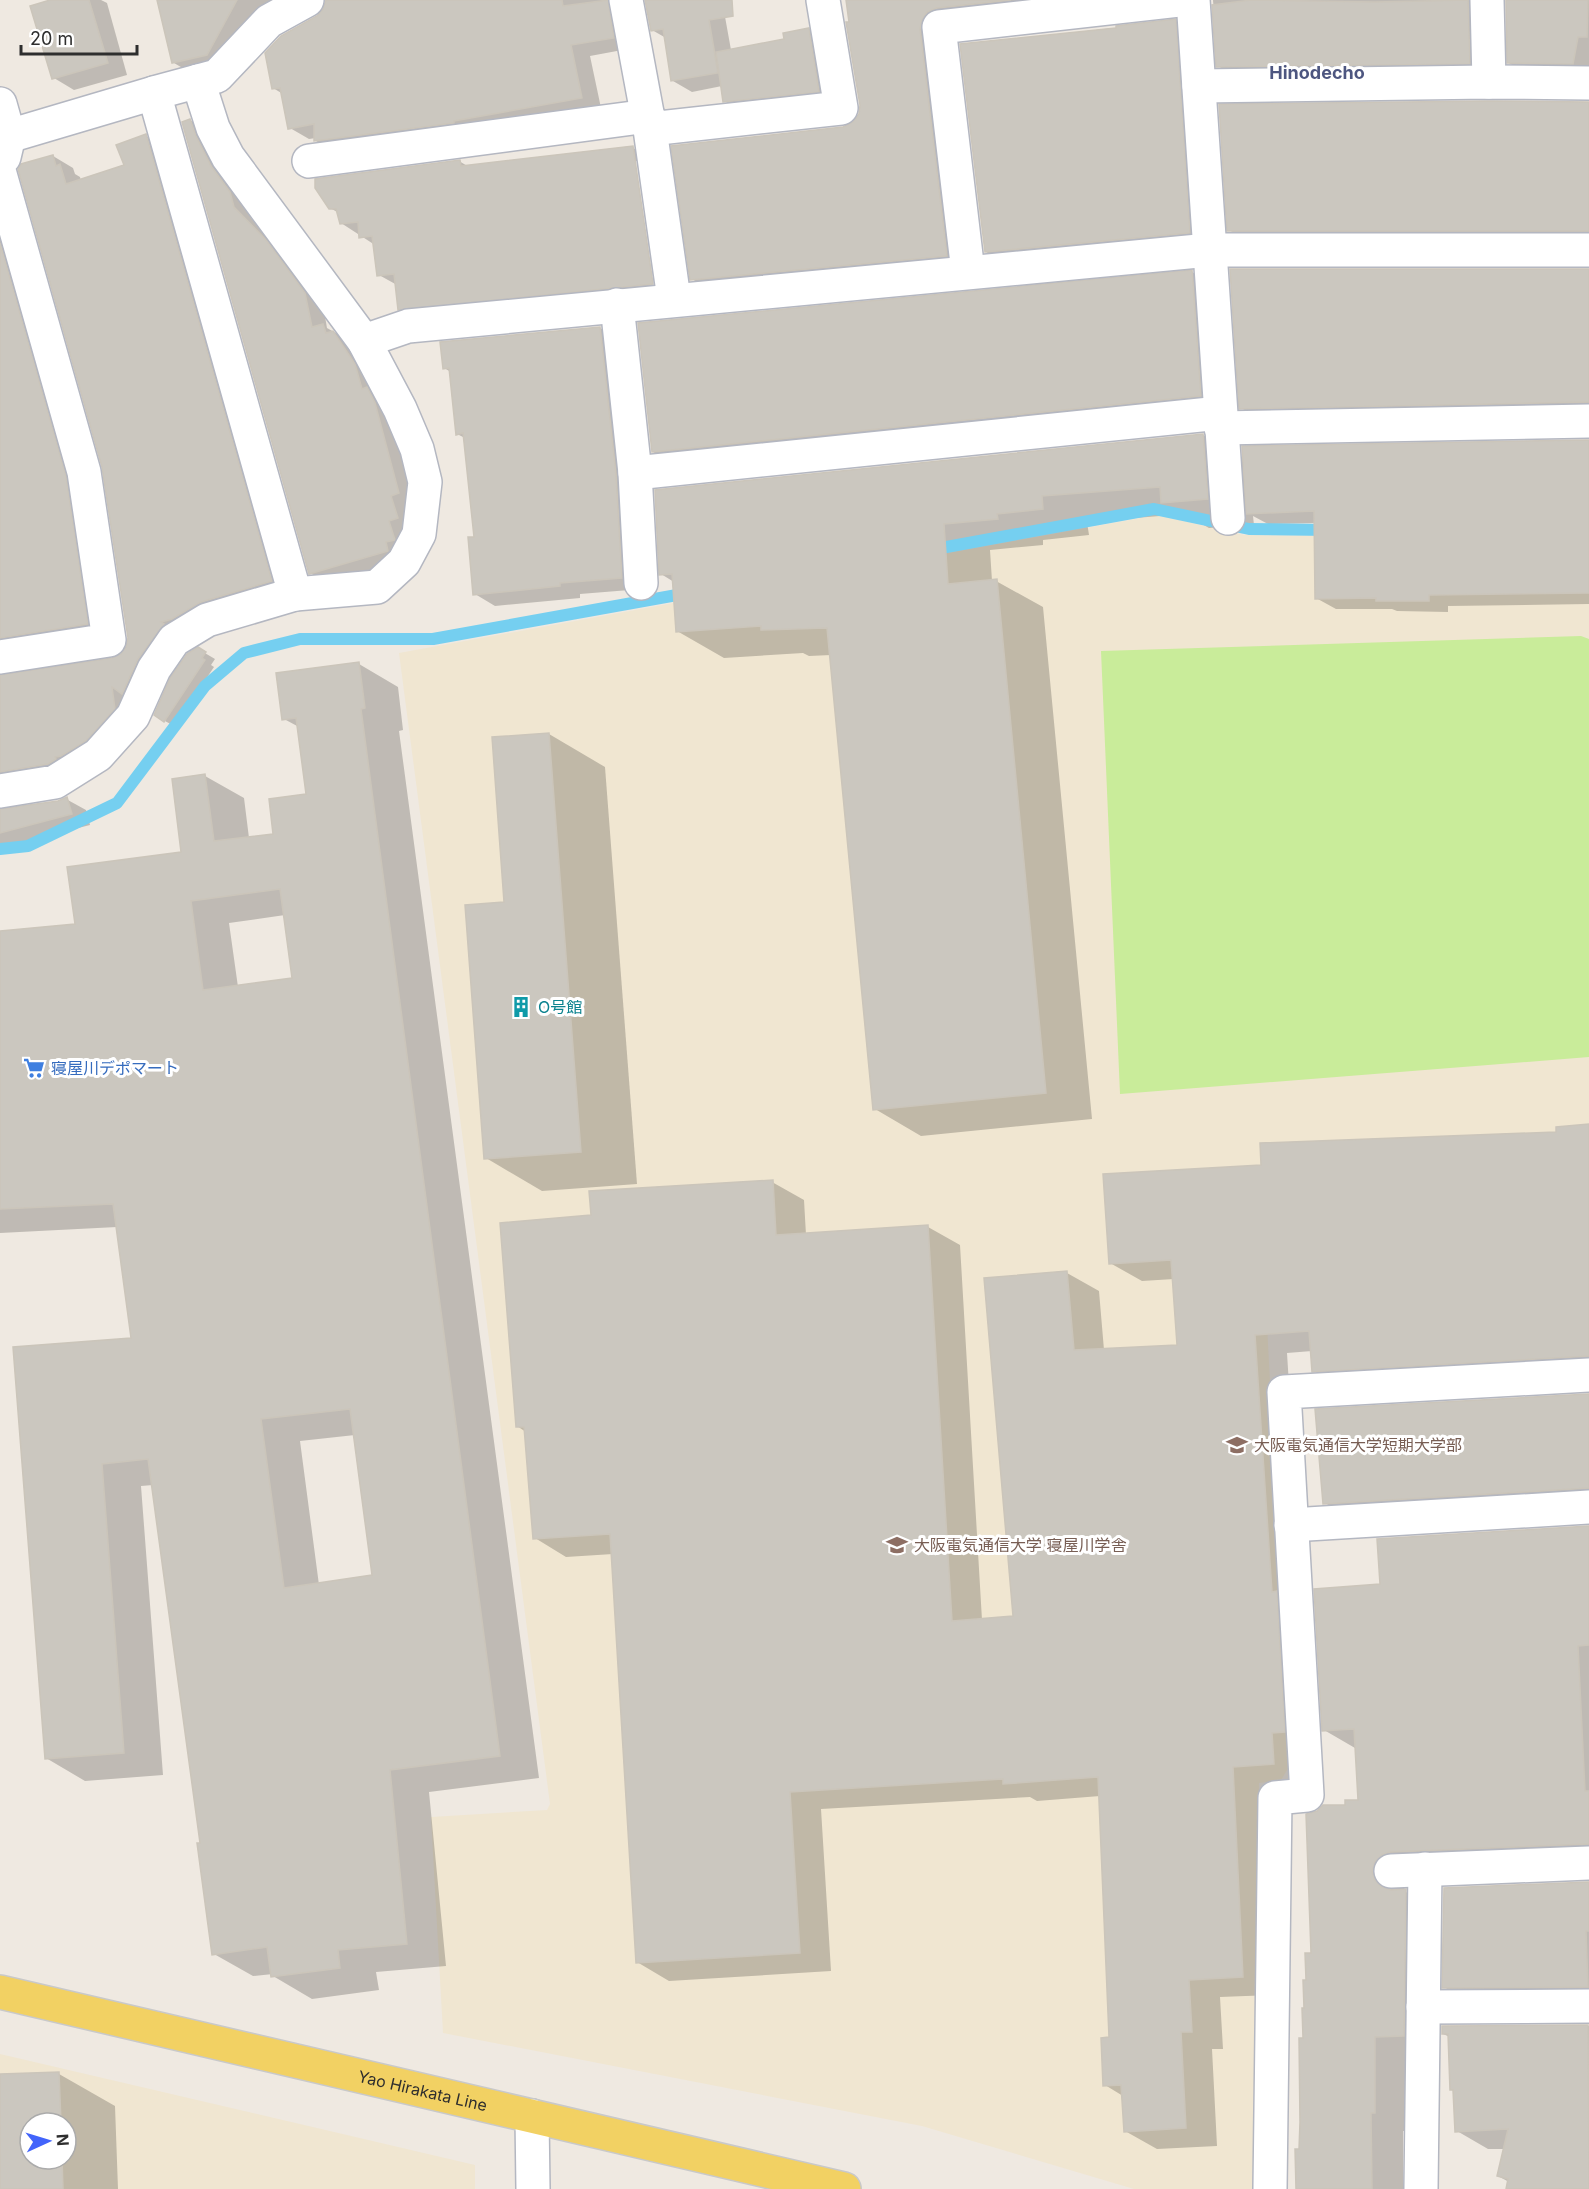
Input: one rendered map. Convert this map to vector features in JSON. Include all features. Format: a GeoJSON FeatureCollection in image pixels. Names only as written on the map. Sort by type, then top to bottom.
{"type":"FeatureCollection","features":[{"type":"Feature","properties":{"kind":"main road","name":"Yao Hirakata Line"},"geometry":{"type":"LineString","coordinates":[[0,1992],[844,2189]]}},
{"type":"Feature","properties":{"kind":"street"},"geometry":{"type":"LineString","coordinates":[[9,136],[217,76],[269,21],[306,0]]}},
{"type":"Feature","properties":{"kind":"street"},"geometry":{"type":"LineString","coordinates":[[626,0],[649,122],[674,299]]}},
{"type":"Feature","properties":{"kind":"street"},"geometry":{"type":"LineString","coordinates":[[309,161],[649,122],[841,108],[822,0]]}},
{"type":"Feature","properties":{"kind":"street"},"geometry":{"type":"LineString","coordinates":[[968,272],[939,27],[1179,0]]}},
{"type":"Feature","properties":{"kind":"street"},"geometry":{"type":"LineString","coordinates":[[1192,0],[1227,518]]}},
{"type":"Feature","properties":{"kind":"street"},"geometry":{"type":"LineString","coordinates":[[1487,0],[1489,82]]}},
{"type":"Feature","properties":{"kind":"street"},"geometry":{"type":"LineString","coordinates":[[0,791],[55,782],[98,755],[133,716],[154,669],[174,640],[207,620],[295,594],[377,587],[404,562],[419,534],[424,482],[417,449],[400,409],[364,342],[228,158],[213,128],[198,81]]}},
{"type":"Feature","properties":{"kind":"street"},"geometry":{"type":"LineString","coordinates":[[1199,86],[1589,83]]}},
{"type":"Feature","properties":{"kind":"street"},"geometry":{"type":"LineString","coordinates":[[154,93],[295,594]]}},
{"type":"Feature","properties":{"kind":"street"},"geometry":{"type":"LineString","coordinates":[[0,104],[9,136],[0,174],[84,472],[109,640],[0,657]]}},
{"type":"Feature","properties":{"kind":"street"},"geometry":{"type":"LineString","coordinates":[[364,342],[408,326],[1209,250],[1589,250]]}},
{"type":"Feature","properties":{"kind":"street"},"geometry":{"type":"LineString","coordinates":[[617,305],[635,473],[640,584]]}},
{"type":"Feature","properties":{"kind":"street"},"geometry":{"type":"LineString","coordinates":[[635,473],[1221,420],[1589,421]]}},
{"type":"Feature","properties":{"kind":"street"},"geometry":{"type":"LineString","coordinates":[[1270,2189],[1275,1798],[1306,1795],[1284,1392],[1589,1375]]}},
{"type":"Feature","properties":{"kind":"street"},"geometry":{"type":"LineString","coordinates":[[1291,1525],[1589,1507]]}},
{"type":"Feature","properties":{"kind":"street"},"geometry":{"type":"LineString","coordinates":[[1391,1871],[1589,1863]]}},
{"type":"Feature","properties":{"kind":"street"},"geometry":{"type":"LineString","coordinates":[[1421,2189],[1425,1869]]}},
{"type":"Feature","properties":{"kind":"street"},"geometry":{"type":"LineString","coordinates":[[1423,2007],[1589,2006]]}},
{"type":"Feature","properties":{"kind":"street"},"geometry":{"type":"LineString","coordinates":[[532,2116],[533,2189]]}},
{"type":"Feature","properties":{"kind":"shaded area","name":"大阪電気通信大学 寝屋川学舎"},"geometry":{"type":"Polygon","coordinates":[[[1157,515],[1244,535],[1589,537],[1589,1173],[1267,1325],[1290,1765],[1281,1780],[1259,1783],[1254,2189],[1134,2189],[922,2126],[443,2033],[431,1817],[547,1810],[550,1804],[399,653],[1157,515]]]}},
{"type":"Feature","properties":{"kind":"shaded area"},"geometry":{"type":"Polygon","coordinates":[[[0,2054],[475,2165],[475,2189],[0,2189],[0,2054]]]}},
{"type":"Feature","properties":{"kind":"green space"},"geometry":{"type":"Polygon","coordinates":[[[1581,636],[1589,639],[1589,1057],[1120,1094],[1101,651],[1581,636]]]}},
{"type":"Feature","properties":{"kind":"building"},"geometry":{"type":"Polygon","coordinates":[[[50,0],[89,0],[108,63],[52,79],[30,6],[50,0]]]}},
{"type":"Feature","properties":{"kind":"building"},"geometry":{"type":"Polygon","coordinates":[[[157,0],[237,0],[207,55],[172,63],[157,0]]]}},
{"type":"Feature","properties":{"kind":"building"},"geometry":{"type":"Polygon","coordinates":[[[326,0],[562,0],[563,6],[608,0],[614,38],[571,45],[582,98],[454,121],[454,123],[314,141],[314,124],[288,129],[280,88],[272,89],[265,53],[281,36],[317,16],[326,0]]]}},
{"type":"Feature","properties":{"kind":"building"},"geometry":{"type":"Polygon","coordinates":[[[645,0],[732,0],[733,16],[709,20],[718,73],[671,81],[663,29],[651,31],[645,0]]]}},
{"type":"Feature","properties":{"kind":"building"},"geometry":{"type":"Polygon","coordinates":[[[846,0],[1011,0],[937,8],[927,12],[922,20],[920,29],[947,256],[690,280],[671,146],[843,127],[853,122],[859,114],[860,105],[846,22],[849,22],[846,0]]]}},
{"type":"Feature","properties":{"kind":"building"},"geometry":{"type":"Polygon","coordinates":[[[1251,0],[1375,2],[1468,0],[1470,64],[1216,67],[1212,5],[1251,0]]]}},
{"type":"Feature","properties":{"kind":"building"},"geometry":{"type":"Polygon","coordinates":[[[1506,0],[1588,0],[1587,37],[1578,37],[1573,64],[1507,63],[1506,0]]]}},
{"type":"Feature","properties":{"kind":"building"},"geometry":{"type":"Polygon","coordinates":[[[1176,19],[1190,233],[985,252],[960,44],[1116,28],[1116,26],[1176,19]]]}},
{"type":"Feature","properties":{"kind":"building"},"geometry":{"type":"Polygon","coordinates":[[[809,28],[819,92],[723,102],[716,52],[784,39],[783,33],[809,28]]]}},
{"type":"Feature","properties":{"kind":"building"},"geometry":{"type":"Polygon","coordinates":[[[1589,102],[1589,231],[1227,231],[1219,104],[1589,102]]]}},
{"type":"Feature","properties":{"kind":"building"},"geometry":{"type":"Polygon","coordinates":[[[190,119],[211,166],[230,192],[234,207],[267,241],[305,293],[312,327],[323,324],[326,333],[333,331],[355,364],[362,389],[367,387],[375,403],[399,493],[391,496],[398,518],[389,521],[395,540],[386,542],[388,551],[309,574],[182,122],[190,119]]]}},
{"type":"Feature","properties":{"kind":"building"},"geometry":{"type":"Polygon","coordinates":[[[146,134],[272,581],[201,602],[172,619],[161,622],[164,624],[138,659],[122,694],[112,687],[115,709],[86,741],[61,756],[55,757],[56,759],[48,764],[0,772],[0,675],[112,658],[121,654],[128,638],[102,467],[18,169],[21,164],[53,155],[56,166],[60,164],[66,184],[124,165],[116,145],[146,134]]]}},
{"type":"Feature","properties":{"kind":"building"},"geometry":{"type":"Polygon","coordinates":[[[633,146],[653,284],[398,310],[394,274],[377,276],[372,236],[359,238],[358,222],[340,224],[336,209],[329,209],[315,188],[315,179],[460,160],[461,166],[633,146]]]}},
{"type":"Feature","properties":{"kind":"building"},"geometry":{"type":"Polygon","coordinates":[[[0,243],[66,476],[88,624],[0,638],[0,243]]]}},
{"type":"Feature","properties":{"kind":"building"},"geometry":{"type":"Polygon","coordinates":[[[1230,269],[1589,269],[1589,402],[1239,409],[1230,269]]]}},
{"type":"Feature","properties":{"kind":"building"},"geometry":{"type":"Polygon","coordinates":[[[1192,270],[1201,396],[652,452],[638,323],[1192,270]]]}},
{"type":"Feature","properties":{"kind":"building"},"geometry":{"type":"Polygon","coordinates":[[[600,327],[616,475],[622,578],[560,583],[560,586],[473,595],[468,537],[474,537],[463,433],[456,435],[449,368],[443,369],[440,342],[600,327]]]}},
{"type":"Feature","properties":{"kind":"building"},"geometry":{"type":"Polygon","coordinates":[[[1203,434],[1208,499],[1161,503],[1160,487],[1042,496],[1043,509],[997,514],[998,519],[944,524],[948,584],[997,579],[1046,1093],[873,1110],[827,628],[761,630],[761,626],[676,632],[672,574],[659,575],[655,490],[1203,434]]]}},
{"type":"Feature","properties":{"kind":"building"},"geometry":{"type":"Polygon","coordinates":[[[1589,440],[1589,593],[1429,595],[1429,601],[1376,601],[1376,598],[1315,599],[1314,511],[1246,514],[1242,446],[1589,440]]]}},
{"type":"Feature","properties":{"kind":"building"},"geometry":{"type":"Polygon","coordinates":[[[198,647],[206,652],[202,658],[205,660],[164,722],[154,715],[170,678],[187,654],[198,647]]]}},
{"type":"Feature","properties":{"kind":"building"},"geometry":{"type":"Polygon","coordinates":[[[359,662],[365,708],[361,709],[500,1756],[390,1770],[407,1944],[338,1950],[340,1968],[271,1977],[267,1947],[212,1955],[197,1843],[200,1843],[148,1459],[102,1464],[124,1753],[45,1759],[13,1347],[131,1338],[113,1204],[0,1209],[0,931],[75,924],[67,867],[181,852],[172,779],[205,774],[214,841],[273,834],[269,799],[306,794],[296,718],[282,720],[276,673],[359,662]],[[280,889],[191,901],[203,990],[292,978],[280,889]],[[350,1409],[261,1419],[284,1588],[372,1575],[350,1409]]]}},
{"type":"Feature","properties":{"kind":"building","name":"O号館"},"geometry":{"type":"Polygon","coordinates":[[[549,733],[581,1152],[484,1159],[465,905],[504,902],[492,737],[549,733]]]}},
{"type":"Feature","properties":{"kind":"building"},"geometry":{"type":"Polygon","coordinates":[[[67,797],[72,814],[0,833],[0,809],[58,801],[67,797]]]}},
{"type":"Feature","properties":{"kind":"building"},"geometry":{"type":"Polygon","coordinates":[[[1589,1124],[1589,1356],[1312,1372],[1309,1331],[1255,1335],[1272,1592],[1277,1591],[1285,1732],[1272,1733],[1274,1764],[1233,1767],[1243,1977],[1189,1980],[1192,2032],[1181,2032],[1186,2128],[1124,2132],[1121,2085],[1103,2086],[1101,2038],[1109,2037],[1098,1777],[1003,1784],[1003,1779],[790,1792],[800,1953],[636,1963],[610,1534],[533,1539],[524,1427],[516,1427],[500,1223],[591,1215],[589,1191],[773,1180],[776,1235],[928,1225],[952,1621],[1013,1616],[984,1278],[1067,1271],[1074,1350],[1177,1345],[1171,1260],[1109,1264],[1103,1174],[1261,1165],[1260,1143],[1556,1132],[1556,1127],[1589,1124]]]}},
{"type":"Feature","properties":{"kind":"building"},"geometry":{"type":"Polygon","coordinates":[[[1589,1394],[1589,1488],[1323,1504],[1315,1409],[1589,1394]]]}},
{"type":"Feature","properties":{"kind":"building"},"geometry":{"type":"Polygon","coordinates":[[[1589,1526],[1589,1645],[1578,1646],[1585,1791],[1589,1791],[1589,1844],[1390,1852],[1382,1855],[1375,1862],[1372,1872],[1375,1880],[1382,1887],[1391,1890],[1406,1889],[1404,2036],[1375,2037],[1375,2113],[1371,2113],[1372,2189],[1296,2189],[1295,2149],[1299,2149],[1300,2122],[1299,2038],[1303,2038],[1305,1953],[1311,1953],[1306,1814],[1317,1811],[1323,1805],[1345,1805],[1345,1800],[1358,1800],[1354,1729],[1322,1731],[1314,1589],[1380,1584],[1377,1539],[1589,1526]]]}},
{"type":"Feature","properties":{"kind":"building"},"geometry":{"type":"Polygon","coordinates":[[[1589,1882],[1589,1931],[1586,1931],[1588,1987],[1442,1988],[1444,1888],[1589,1882]]]}},
{"type":"Feature","properties":{"kind":"building"},"geometry":{"type":"Polygon","coordinates":[[[1588,2025],[1589,2189],[1506,2189],[1508,2179],[1497,2176],[1508,2129],[1455,2132],[1453,2090],[1450,2090],[1448,2034],[1442,2034],[1442,2026],[1588,2025]]]}},
{"type":"Feature","properties":{"kind":"building"},"geometry":{"type":"Polygon","coordinates":[[[59,2072],[61,2111],[18,2111],[18,2171],[62,2171],[63,2189],[0,2189],[0,2074],[59,2072]]]}},
{"type":"Feature","properties":{"kind":"waterway"},"geometry":{"type":"LineString","coordinates":[[930,550],[1154,509],[1249,529],[1330,530]]}},
{"type":"Feature","properties":{"kind":"waterway"},"geometry":{"type":"LineString","coordinates":[[0,849],[28,846],[117,803],[205,686],[244,653],[300,639],[433,639],[688,593]]}},
{"type":"Feature","properties":{"kind":"place","name":"O号館"},"geometry":{"type":"Point","coordinates":[521,1007]}},
{"type":"Feature","properties":{"kind":"place","name":"寝屋川デポマート"},"geometry":{"type":"Point","coordinates":[34,1068]}},
{"type":"Feature","properties":{"kind":"place","name":"大阪電気通信大学短期大学部"},"geometry":{"type":"Point","coordinates":[1237,1445]}},
{"type":"Feature","properties":{"kind":"place","name":"大阪電気通信大学 寝屋川学舎"},"geometry":{"type":"Point","coordinates":[897,1545]}},
{"type":"Feature","properties":{"kind":"district","name":"Hinodecho"},"geometry":{"type":"Point","coordinates":[1317,73]}}]}
